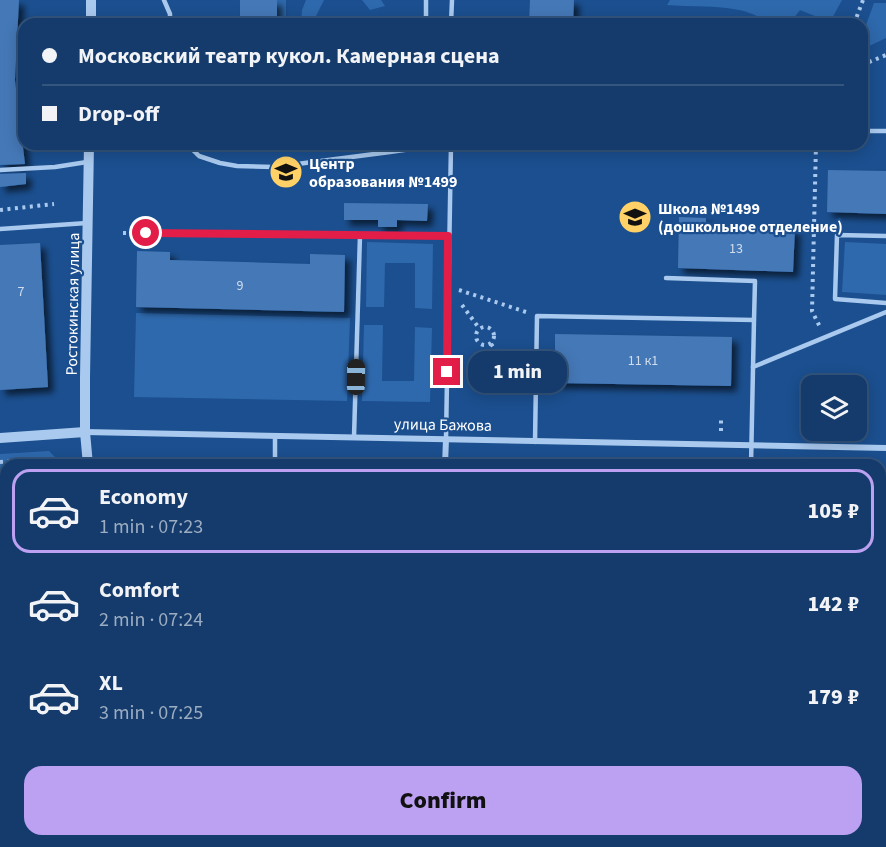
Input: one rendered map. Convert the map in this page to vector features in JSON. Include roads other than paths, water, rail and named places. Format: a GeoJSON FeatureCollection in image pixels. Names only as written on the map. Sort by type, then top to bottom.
{"type":"FeatureCollection","features":[{"type":"Feature","properties":{"kind":"street"},"geometry":{"type":"LineString","coordinates":[[91,0],[91,18]]}},
{"type":"Feature","properties":{"kind":"street","name":"Ростокинская улица"},"geometry":{"type":"LineString","coordinates":[[87,459],[85,432],[89,150]]}},
{"type":"Feature","properties":{"kind":"street","name":"улица Бажова"},"geometry":{"type":"LineString","coordinates":[[0,438],[85,432],[886,448]]}},
{"type":"Feature","properties":{"kind":"street"},"geometry":{"type":"LineString","coordinates":[[445,459],[446,439]]}},
{"type":"Feature","properties":{"kind":"lane"},"geometry":{"type":"LineString","coordinates":[[164,0],[170,18]]}},
{"type":"Feature","properties":{"kind":"lane"},"geometry":{"type":"LineString","coordinates":[[426,0],[426,18]]}},
{"type":"Feature","properties":{"kind":"lane"},"geometry":{"type":"LineString","coordinates":[[452,0],[452,18]]}},
{"type":"Feature","properties":{"kind":"lane"},"geometry":{"type":"LineString","coordinates":[[868,131],[886,131]]}},
{"type":"Feature","properties":{"kind":"lane"},"geometry":{"type":"LineString","coordinates":[[194,150],[199,156],[220,163],[274,167],[404,150]]}},
{"type":"Feature","properties":{"kind":"lane"},"geometry":{"type":"LineString","coordinates":[[446,439],[451,150]]}},
{"type":"Feature","properties":{"kind":"lane"},"geometry":{"type":"LineString","coordinates":[[0,170],[55,167],[89,162]]}},
{"type":"Feature","properties":{"kind":"lane"},"geometry":{"type":"LineString","coordinates":[[0,229],[88,223]]}},
{"type":"Feature","properties":{"kind":"lane"},"geometry":{"type":"LineString","coordinates":[[146,233],[448,236]]}},
{"type":"Feature","properties":{"kind":"lane"},"geometry":{"type":"LineString","coordinates":[[354,437],[360,235]]}},
{"type":"Feature","properties":{"kind":"lane"},"geometry":{"type":"LineString","coordinates":[[886,236],[837,235],[835,299],[886,303]]}},
{"type":"Feature","properties":{"kind":"lane"},"geometry":{"type":"LineString","coordinates":[[666,278],[755,281],[751,459]]}},
{"type":"Feature","properties":{"kind":"lane"},"geometry":{"type":"LineString","coordinates":[[753,367],[886,312]]}},
{"type":"Feature","properties":{"kind":"lane"},"geometry":{"type":"LineString","coordinates":[[535,442],[537,316],[754,320]]}},
{"type":"Feature","properties":{"kind":"lane"},"geometry":{"type":"LineString","coordinates":[[275,436],[275,459]]}},
{"type":"Feature","properties":{"kind":"place","name":"Центр образования №1499"},"geometry":{"type":"Point","coordinates":[286,172]}},
{"type":"Feature","properties":{"kind":"place","name":"Школа №1499 (дошкольное отделение)"},"geometry":{"type":"Point","coordinates":[635,217]}}]}
